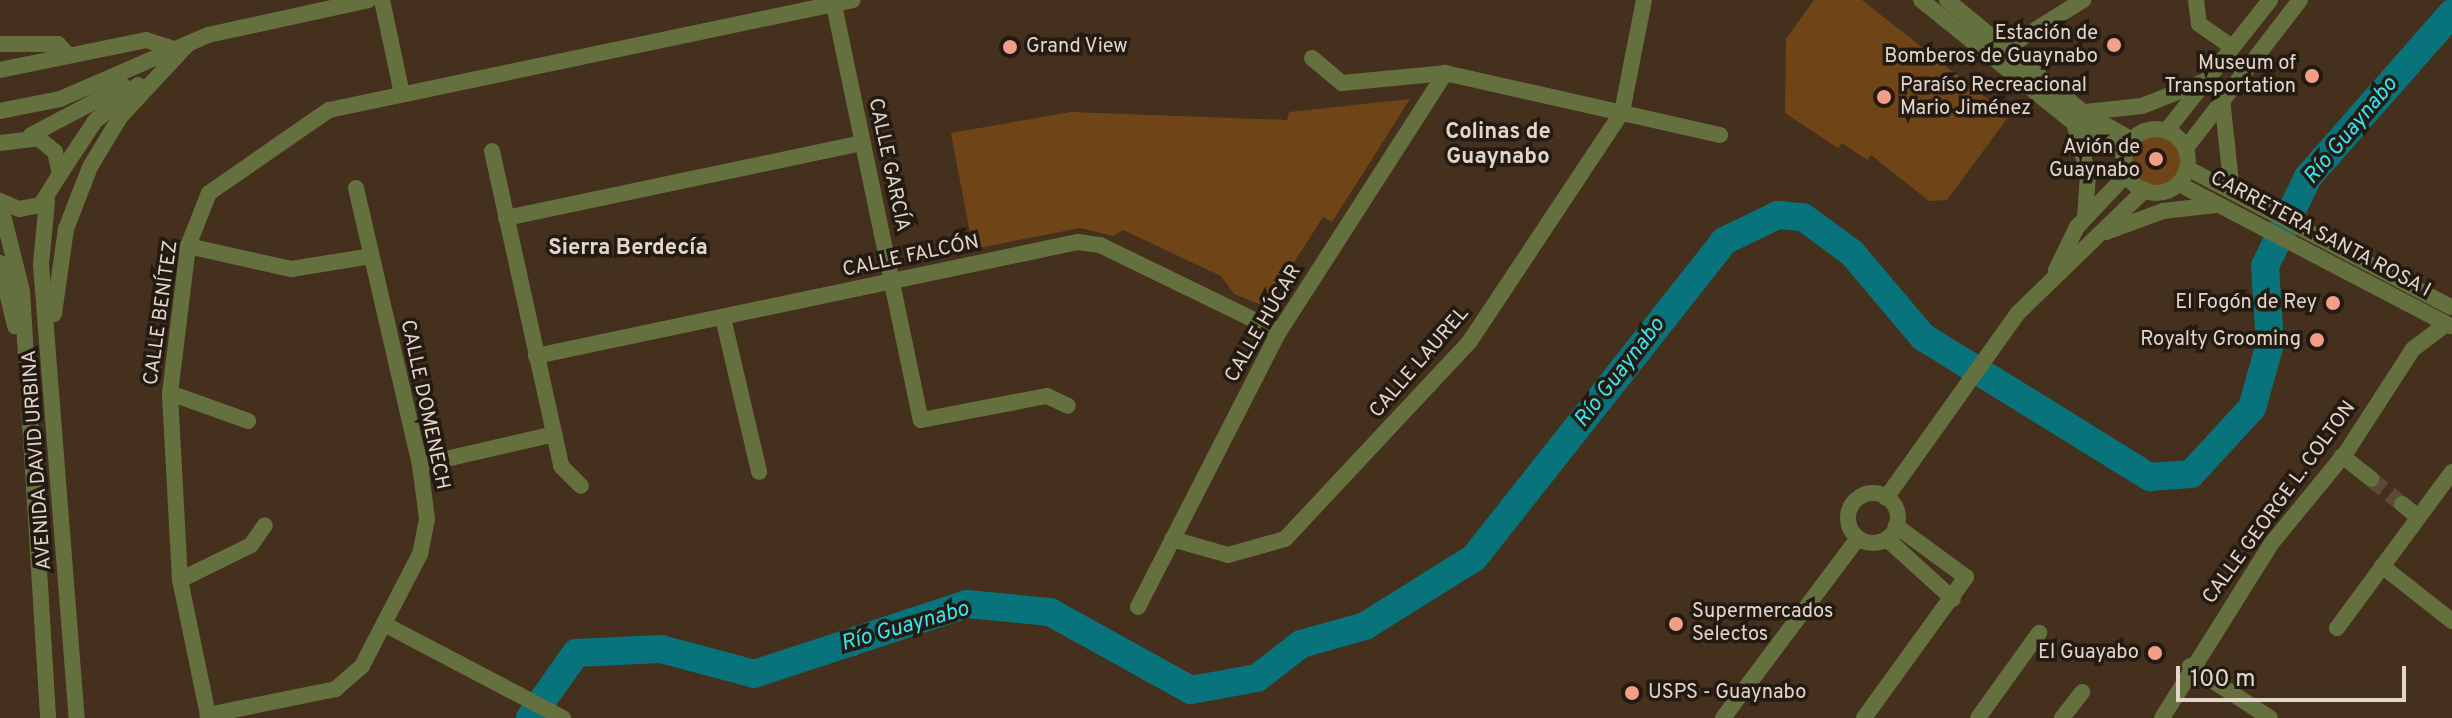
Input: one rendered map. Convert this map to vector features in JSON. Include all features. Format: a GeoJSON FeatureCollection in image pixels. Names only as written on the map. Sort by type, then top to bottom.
{"type":"FeatureCollection","features":[{"type":"Feature","properties":{"kind":"street"},"geometry":{"type":"LineString","coordinates":[[0,111],[60,99],[170,48],[368,0]]}},
{"type":"Feature","properties":{"kind":"street"},"geometry":{"type":"LineString","coordinates":[[382,0],[402,94]]}},
{"type":"Feature","properties":{"kind":"street","name":"CALLE BENÍTEZ"},"geometry":{"type":"LineString","coordinates":[[386,625],[362,666],[336,689],[208,715],[180,580],[170,393],[188,246],[202,205],[226,177],[329,110],[853,0]]}},
{"type":"Feature","properties":{"kind":"street","name":"CALLE LAUREL"},"geometry":{"type":"LineString","coordinates":[[1172,539],[1207,554],[1254,553],[1303,523],[1470,341],[1622,112],[1644,0]]}},
{"type":"Feature","properties":{"kind":"street"},"geometry":{"type":"LineString","coordinates":[[1921,0],[2078,117],[2128,147]]}},
{"type":"Feature","properties":{"kind":"street"},"geometry":{"type":"LineString","coordinates":[[1947,0],[2006,48],[2078,117],[2088,174],[2085,218]]}},
{"type":"Feature","properties":{"kind":"street"},"geometry":{"type":"LineString","coordinates":[[2006,48],[2083,0]]}},
{"type":"Feature","properties":{"kind":"street"},"geometry":{"type":"LineString","coordinates":[[2196,0],[2199,24],[2232,47]]}},
{"type":"Feature","properties":{"kind":"street"},"geometry":{"type":"LineString","coordinates":[[2128,147],[2167,130],[2270,0]]}},
{"type":"Feature","properties":{"kind":"street"},"geometry":{"type":"LineString","coordinates":[[1953,599],[1891,532],[1886,498],[1947,407],[2018,313],[2055,271],[2106,232],[2145,190],[2179,184],[2187,168],[2186,148],[2300,0]]}},
{"type":"Feature","properties":{"kind":"street","name":"CALLE GARCÍA"},"geometry":{"type":"LineString","coordinates":[[834,5],[921,420],[1047,396],[1068,406]]}},
{"type":"Feature","properties":{"kind":"street"},"geometry":{"type":"LineString","coordinates":[[0,70],[146,40],[170,48]]}},
{"type":"Feature","properties":{"kind":"street"},"geometry":{"type":"LineString","coordinates":[[12,137],[78,116],[189,43]]}},
{"type":"Feature","properties":{"kind":"street"},"geometry":{"type":"LineString","coordinates":[[60,174],[95,121],[189,43]]}},
{"type":"Feature","properties":{"kind":"street"},"geometry":{"type":"LineString","coordinates":[[50,347],[66,229],[90,167],[120,117],[189,43]]}},
{"type":"Feature","properties":{"kind":"street"},"geometry":{"type":"LineString","coordinates":[[0,44],[58,44],[68,55]]}},
{"type":"Feature","properties":{"kind":"street"},"geometry":{"type":"LineString","coordinates":[[1312,58],[1342,83],[1445,73],[1720,135]]}},
{"type":"Feature","properties":{"kind":"street","name":"CALLE HÚCAR"},"geometry":{"type":"LineString","coordinates":[[1138,607],[1279,332],[1445,73]]}},
{"type":"Feature","properties":{"kind":"street"},"geometry":{"type":"LineString","coordinates":[[2078,117],[2142,106],[2203,82]]}},
{"type":"Feature","properties":{"kind":"street"},"geometry":{"type":"LineString","coordinates":[[2222,98],[2232,191]]}},
{"type":"Feature","properties":{"kind":"street"},"geometry":{"type":"LineString","coordinates":[[2167,130],[2186,148]]}},
{"type":"Feature","properties":{"kind":"street"},"geometry":{"type":"LineString","coordinates":[[12,137],[50,146],[60,174]]}},
{"type":"Feature","properties":{"kind":"street"},"geometry":{"type":"LineString","coordinates":[[506,218],[863,143]]}},
{"type":"Feature","properties":{"kind":"street"},"geometry":{"type":"LineString","coordinates":[[2055,271],[2085,218],[2127,174],[2128,147]]}},
{"type":"Feature","properties":{"kind":"street"},"geometry":{"type":"LineString","coordinates":[[492,151],[561,466],[581,486]]}},
{"type":"Feature","properties":{"kind":"street","name":"CARRETERA SANTA ROSA I"},"geometry":{"type":"LineString","coordinates":[[2187,168],[2253,202],[2448,325]]}},
{"type":"Feature","properties":{"kind":"street","name":"AVENIDA DAVID URBINA"},"geometry":{"type":"LineString","coordinates":[[60,174],[47,201],[41,248],[77,718]]}},
{"type":"Feature","properties":{"kind":"street"},"geometry":{"type":"LineString","coordinates":[[2127,174],[2145,190]]}},
{"type":"Feature","properties":{"kind":"street","name":"CARRETERA SANTA ROSA I"},"geometry":{"type":"LineString","coordinates":[[2179,184],[2243,217],[2452,307]]}},
{"type":"Feature","properties":{"kind":"street","name":"CALLE DOMENECH"},"geometry":{"type":"LineString","coordinates":[[356,188],[420,465],[427,519],[420,554],[386,625]]}},
{"type":"Feature","properties":{"kind":"street"},"geometry":{"type":"LineString","coordinates":[[0,202],[27,209],[47,201]]}},
{"type":"Feature","properties":{"kind":"street","name":"AVENIDA DAVID URBINA"},"geometry":{"type":"LineString","coordinates":[[0,202],[22,291],[20,351],[48,718]]}},
{"type":"Feature","properties":{"kind":"street"},"geometry":{"type":"LineString","coordinates":[[2106,232],[2163,211],[2217,205]]}},
{"type":"Feature","properties":{"kind":"street","name":"CALLE FALCÓN"},"geometry":{"type":"LineString","coordinates":[[536,356],[1078,242],[1100,245],[1279,332]]}},
{"type":"Feature","properties":{"kind":"street"},"geometry":{"type":"LineString","coordinates":[[188,246],[291,269],[371,256]]}},
{"type":"Feature","properties":{"kind":"street"},"geometry":{"type":"LineString","coordinates":[[0,263],[20,351]]}},
{"type":"Feature","properties":{"kind":"street"},"geometry":{"type":"LineString","coordinates":[[2448,325],[2452,307]]}},
{"type":"Feature","properties":{"kind":"street"},"geometry":{"type":"LineString","coordinates":[[723,318],[759,472]]}},
{"type":"Feature","properties":{"kind":"street","name":"CALLE GEORGE L. COLTON"},"geometry":{"type":"LineString","coordinates":[[2162,718],[2190,666],[2271,544],[2342,456],[2413,349],[2448,325]]}},
{"type":"Feature","properties":{"kind":"street"},"geometry":{"type":"LineString","coordinates":[[170,393],[248,421]]}},
{"type":"Feature","properties":{"kind":"street"},"geometry":{"type":"LineString","coordinates":[[420,465],[554,434]]}},
{"type":"Feature","properties":{"kind":"street"},"geometry":{"type":"LineString","coordinates":[[2342,456],[2371,479]]}},
{"type":"Feature","properties":{"kind":"street"},"geometry":{"type":"LineString","coordinates":[[2337,628],[2452,472]]}},
{"type":"Feature","properties":{"kind":"street"},"geometry":{"type":"LineString","coordinates":[[1858,538],[1849,526],[1851,507],[1866,495],[1886,498]]}},
{"type":"Feature","properties":{"kind":"street"},"geometry":{"type":"LineString","coordinates":[[2402,504],[2418,517]]}},
{"type":"Feature","properties":{"kind":"street"},"geometry":{"type":"LineString","coordinates":[[180,580],[251,545],[265,525]]}},
{"type":"Feature","properties":{"kind":"street"},"geometry":{"type":"LineString","coordinates":[[1723,718],[1858,538],[1891,532],[1966,577],[1864,718]]}},
{"type":"Feature","properties":{"kind":"street"},"geometry":{"type":"LineString","coordinates":[[2382,566],[2452,621]]}},
{"type":"Feature","properties":{"kind":"street"},"geometry":{"type":"LineString","coordinates":[[386,625],[485,674],[563,718]]}},
{"type":"Feature","properties":{"kind":"street"},"geometry":{"type":"LineString","coordinates":[[1978,718],[2039,633]]}},
{"type":"Feature","properties":{"kind":"street"},"geometry":{"type":"LineString","coordinates":[[2190,666],[2240,711],[2270,718]]}},
{"type":"Feature","properties":{"kind":"street"},"geometry":{"type":"LineString","coordinates":[[2062,718],[2082,692]]}},
{"type":"Feature","properties":{"kind":"shaded area","name":"Paraíso Recreacional Mario Jiménez"},"geometry":{"type":"Polygon","coordinates":[[[1814,0],[1862,0],[2009,116],[1947,200],[1929,201],[1871,155],[1867,160],[1842,143],[1838,148],[1785,113],[1786,39],[1814,0]]]}},
{"type":"Feature","properties":{"kind":"shaded area"},"geometry":{"type":"Polygon","coordinates":[[[1410,99],[1332,222],[1323,217],[1275,292],[1284,298],[1274,310],[1234,294],[1221,276],[1123,230],[1113,236],[1080,228],[973,249],[951,133],[1071,112],[1287,120],[1289,112],[1410,99]]]}},
{"type":"Feature","properties":{"kind":"shaded area"},"geometry":{"type":"Polygon","coordinates":[[[2156,132],[2176,141],[2185,161],[2176,181],[2156,190],[2136,181],[2127,161],[2136,141],[2156,132]]]}},
{"type":"Feature","properties":{"kind":"waterway","name":"Río Guaynabo"},"geometry":{"type":"LineString","coordinates":[[530,718],[576,653],[661,649],[754,674],[967,604],[1050,612],[1191,690],[1257,678],[1301,644],[1365,626],[1474,558],[1724,241],[1778,215],[1803,217],[1852,253],[1923,337],[2150,477],[2191,474],[2252,408],[2270,344],[2265,266],[2308,177],[2452,13]]}},
{"type":"Feature","properties":{"kind":"tunnel"},"geometry":{"type":"LineString","coordinates":[[2371,479],[2402,504]]}},
{"type":"Feature","properties":{"kind":"place","name":"Estación de Bomberos de Guaynabo"},"geometry":{"type":"Point","coordinates":[2114,45]}},
{"type":"Feature","properties":{"kind":"place","name":"Grand View"},"geometry":{"type":"Point","coordinates":[1010,47]}},
{"type":"Feature","properties":{"kind":"place","name":"Museum of Transportation"},"geometry":{"type":"Point","coordinates":[2312,76]}},
{"type":"Feature","properties":{"kind":"place","name":"Paraíso Recreacional Mario Jiménez"},"geometry":{"type":"Point","coordinates":[1884,97]}},
{"type":"Feature","properties":{"kind":"place","name":"Avión de Guaynabo"},"geometry":{"type":"Point","coordinates":[2156,159]}},
{"type":"Feature","properties":{"kind":"place","name":"El Fogón de Rey"},"geometry":{"type":"Point","coordinates":[2333,303]}},
{"type":"Feature","properties":{"kind":"place","name":"Royalty Grooming"},"geometry":{"type":"Point","coordinates":[2317,340]}},
{"type":"Feature","properties":{"kind":"place","name":"Supermercados Selectos"},"geometry":{"type":"Point","coordinates":[1676,624]}},
{"type":"Feature","properties":{"kind":"place","name":"El Guayabo"},"geometry":{"type":"Point","coordinates":[2155,653]}},
{"type":"Feature","properties":{"kind":"place","name":"USPS - Guaynabo"},"geometry":{"type":"Point","coordinates":[1632,693]}},
{"type":"Feature","properties":{"kind":"district","name":"Colinas de Guaynabo"},"geometry":{"type":"Point","coordinates":[1498,144]}},
{"type":"Feature","properties":{"kind":"district","name":"Sierra Berdecía"},"geometry":{"type":"Point","coordinates":[628,249]}}]}
